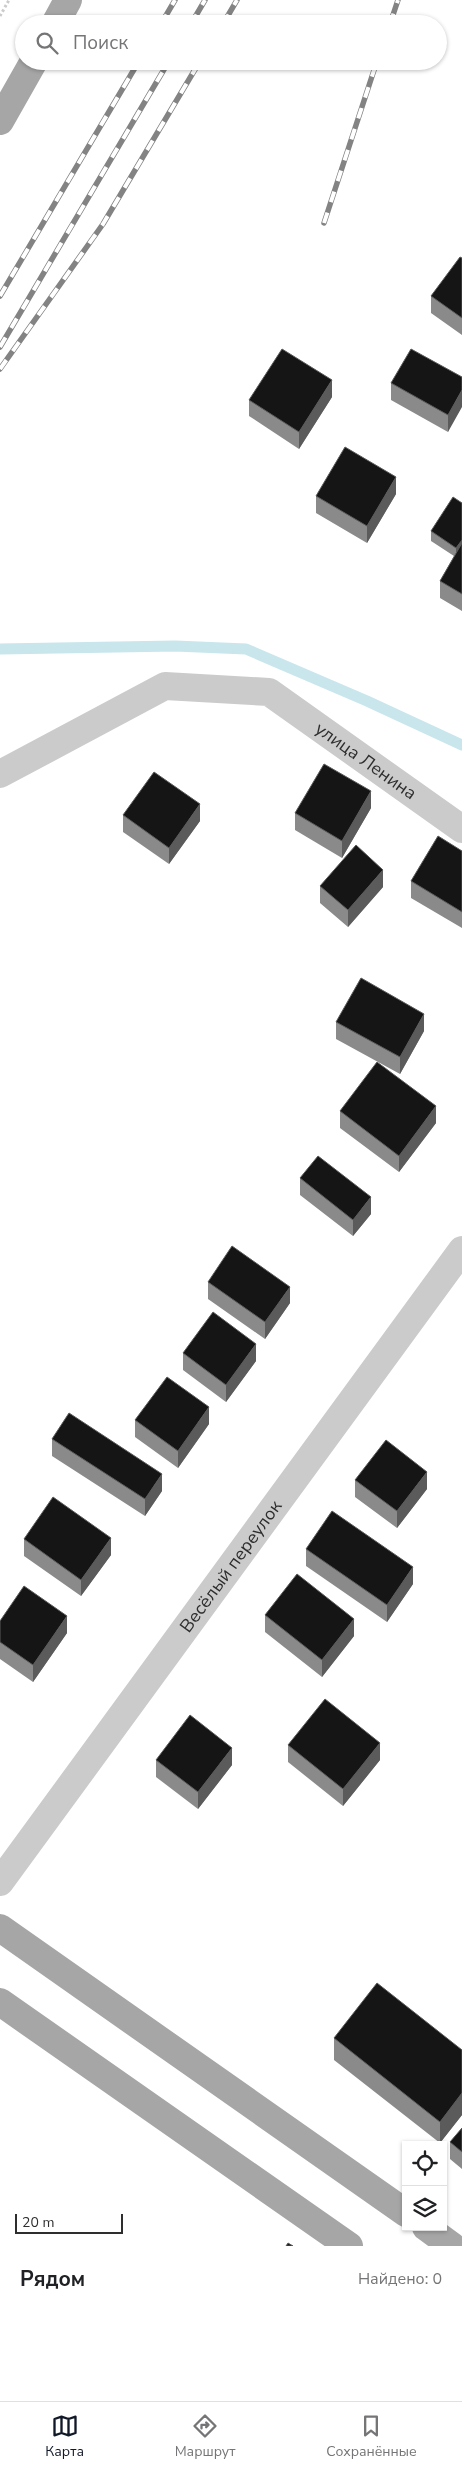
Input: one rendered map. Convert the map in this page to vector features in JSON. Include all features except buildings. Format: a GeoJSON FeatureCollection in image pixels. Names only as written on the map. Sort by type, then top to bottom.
{"type":"FeatureCollection","features":[{"type":"Feature","properties":{"kind":"main road"},"geometry":{"type":"LineString","coordinates":[[60,15],[68,0]]}},
{"type":"Feature","properties":{"kind":"main road"},"geometry":{"type":"LineString","coordinates":[[0,121],[29,70]]}},
{"type":"Feature","properties":{"kind":"main road"},"geometry":{"type":"LineString","coordinates":[[0,1928],[402,2210]]}},
{"type":"Feature","properties":{"kind":"main road"},"geometry":{"type":"LineString","coordinates":[[0,2002],[349,2246]]}},
{"type":"Feature","properties":{"kind":"main road"},"geometry":{"type":"LineString","coordinates":[[431,2231],[452,2246]]}},
{"type":"Feature","properties":{"kind":"street","name":"улица Ленина"},"geometry":{"type":"LineString","coordinates":[[0,774],[165,686],[269,692],[462,829]]}},
{"type":"Feature","properties":{"kind":"street","name":"Весёлый переулок"},"geometry":{"type":"LineString","coordinates":[[0,1882],[462,1250]]}},
{"type":"Feature","properties":{"kind":"path"},"geometry":{"type":"LineString","coordinates":[[0,16],[9,0]]}},
{"type":"Feature","properties":{"kind":"waterway"},"geometry":{"type":"LineString","coordinates":[[0,649],[175,646],[246,649],[367,701],[462,745]]}},
{"type":"Feature","properties":{"kind":"railway"},"geometry":{"type":"LineString","coordinates":[[166,15],[175,0]]}},
{"type":"Feature","properties":{"kind":"railway"},"geometry":{"type":"LineString","coordinates":[[196,15],[205,0]]}},
{"type":"Feature","properties":{"kind":"railway"},"geometry":{"type":"LineString","coordinates":[[228,15],[237,0]]}},
{"type":"Feature","properties":{"kind":"railway"},"geometry":{"type":"LineString","coordinates":[[393,15],[398,0]]}},
{"type":"Feature","properties":{"kind":"railway"},"geometry":{"type":"LineString","coordinates":[[0,296],[134,70]]}},
{"type":"Feature","properties":{"kind":"railway"},"geometry":{"type":"LineString","coordinates":[[0,347],[164,70]]}},
{"type":"Feature","properties":{"kind":"railway"},"geometry":{"type":"LineString","coordinates":[[0,369],[103,224],[195,70]]}},
{"type":"Feature","properties":{"kind":"railway"},"geometry":{"type":"LineString","coordinates":[[324,223],[374,70]]}}]}
